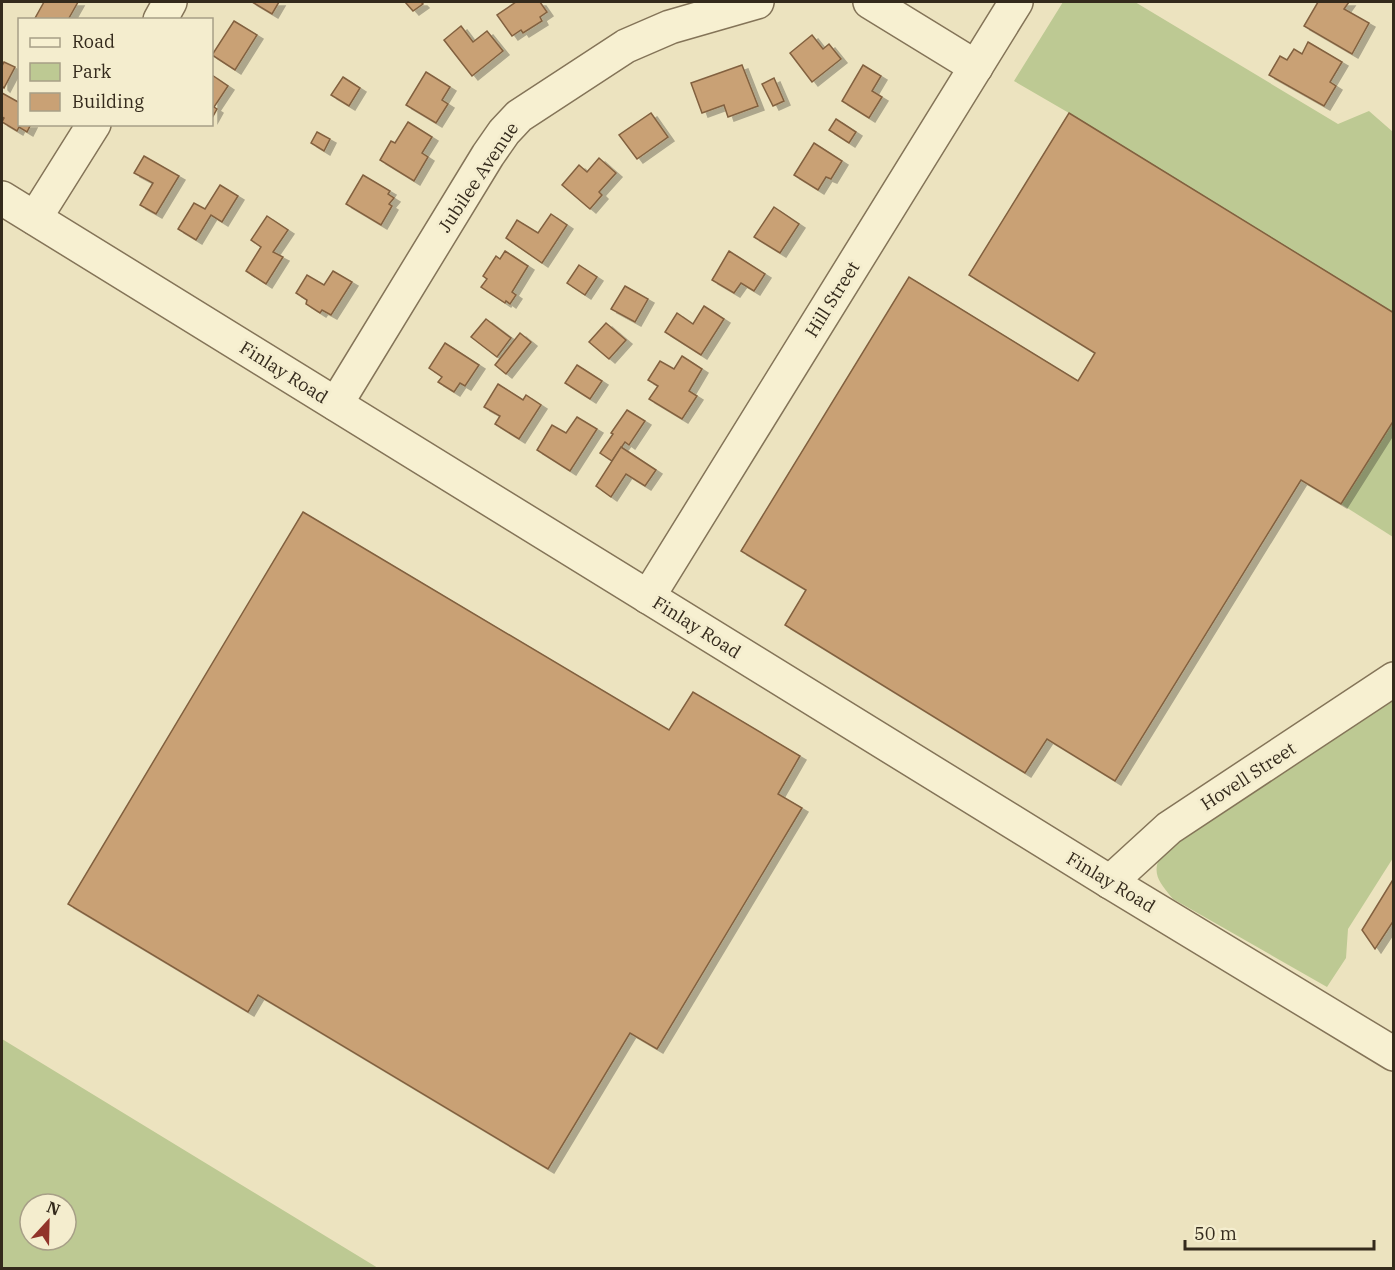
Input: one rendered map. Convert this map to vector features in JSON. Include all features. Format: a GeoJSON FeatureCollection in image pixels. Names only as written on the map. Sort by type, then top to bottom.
{"type":"FeatureCollection","features":[{"type":"Feature","properties":{"kind":"street"},"geometry":{"type":"LineString","coordinates":[[161,18],[170,2]]}},
{"type":"Feature","properties":{"kind":"street","name":"Jubilee Avenue"},"geometry":{"type":"LineString","coordinates":[[336,404],[488,155],[519,116],[626,46],[670,27],[757,2]]}},
{"type":"Feature","properties":{"kind":"street"},"geometry":{"type":"LineString","coordinates":[[870,2],[975,67]]}},
{"type":"Feature","properties":{"kind":"street","name":"Hill Street"},"geometry":{"type":"LineString","coordinates":[[648,597],[1016,2]]}},
{"type":"Feature","properties":{"kind":"street"},"geometry":{"type":"LineString","coordinates":[[35,219],[93,126]]}},
{"type":"Feature","properties":{"kind":"street","name":"Finlay Road"},"geometry":{"type":"LineString","coordinates":[[2,198],[1110,882],[1394,1054]]}},
{"type":"Feature","properties":{"kind":"street","name":"Hovell Street"},"geometry":{"type":"LineString","coordinates":[[1110,882],[1168,828],[1394,679]]}},
{"type":"Feature","properties":{"kind":"green space"},"geometry":{"type":"Polygon","coordinates":[[[1063,2],[1135,2],[1338,124],[1369,111],[1393,132],[1393,313],[1014,81],[1063,2]]]}},
{"type":"Feature","properties":{"kind":"green space"},"geometry":{"type":"Polygon","coordinates":[[[1393,420],[1393,537],[1341,504],[1393,420]]]}},
{"type":"Feature","properties":{"kind":"green space"},"geometry":{"type":"Polygon","coordinates":[[[1393,695],[1393,858],[1348,929],[1346,958],[1327,987],[1173,899],[1157,874],[1158,862],[1165,846],[1393,695]]]}},
{"type":"Feature","properties":{"kind":"green space"},"geometry":{"type":"Polygon","coordinates":[[[2,1039],[378,1268],[2,1268],[2,1039]]]}},
{"type":"Feature","properties":{"kind":"building"},"geometry":{"type":"Polygon","coordinates":[[[44,2],[78,2],[69,18],[35,18],[44,2]]]}},
{"type":"Feature","properties":{"kind":"building"},"geometry":{"type":"Polygon","coordinates":[[[252,2],[279,2],[272,14],[252,2]]]}},
{"type":"Feature","properties":{"kind":"building"},"geometry":{"type":"Polygon","coordinates":[[[405,2],[421,2],[423,4],[413,11],[405,2]]]}},
{"type":"Feature","properties":{"kind":"building"},"geometry":{"type":"Polygon","coordinates":[[[516,2],[540,2],[547,12],[540,17],[542,21],[523,33],[521,30],[512,36],[497,15],[516,2]]]}},
{"type":"Feature","properties":{"kind":"building"},"geometry":{"type":"Polygon","coordinates":[[[1318,2],[1349,2],[1344,9],[1369,23],[1352,54],[1304,26],[1318,2]]]}},
{"type":"Feature","properties":{"kind":"building"},"geometry":{"type":"Polygon","coordinates":[[[234,21],[257,35],[235,70],[213,53],[234,21]]]}},
{"type":"Feature","properties":{"kind":"building"},"geometry":{"type":"Polygon","coordinates":[[[461,26],[473,42],[487,31],[503,51],[472,76],[444,40],[461,26]]]}},
{"type":"Feature","properties":{"kind":"building"},"geometry":{"type":"Polygon","coordinates":[[[812,35],[823,49],[829,44],[841,59],[812,82],[790,53],[812,35]]]}},
{"type":"Feature","properties":{"kind":"building"},"geometry":{"type":"Polygon","coordinates":[[[1308,42],[1342,62],[1330,82],[1336,86],[1324,106],[1269,75],[1280,56],[1287,60],[1294,49],[1302,54],[1308,42]]]}},
{"type":"Feature","properties":{"kind":"building"},"geometry":{"type":"Polygon","coordinates":[[[4,62],[15,67],[4,88],[2,86],[2,66],[4,62]]]}},
{"type":"Feature","properties":{"kind":"building"},"geometry":{"type":"Polygon","coordinates":[[[742,65],[758,106],[728,117],[724,105],[702,113],[691,83],[742,65]]]}},
{"type":"Feature","properties":{"kind":"building"},"geometry":{"type":"Polygon","coordinates":[[[863,65],[881,76],[872,91],[882,97],[869,118],[842,101],[863,65]]]}},
{"type":"Feature","properties":{"kind":"building"},"geometry":{"type":"Polygon","coordinates":[[[426,72],[450,87],[442,100],[448,104],[436,123],[406,105],[426,72]]]}},
{"type":"Feature","properties":{"kind":"building"},"geometry":{"type":"Polygon","coordinates":[[[213,76],[228,86],[214,107],[217,109],[213,116],[213,76]]]}},
{"type":"Feature","properties":{"kind":"building"},"geometry":{"type":"Polygon","coordinates":[[[343,77],[360,88],[349,106],[331,95],[343,77]]]}},
{"type":"Feature","properties":{"kind":"building"},"geometry":{"type":"Polygon","coordinates":[[[774,78],[784,101],[773,106],[762,84],[774,78]]]}},
{"type":"Feature","properties":{"kind":"building"},"geometry":{"type":"Polygon","coordinates":[[[2,93],[18,102],[18,126],[30,126],[27,132],[19,127],[17,131],[2,122],[4,118],[2,117],[2,93]]]}},
{"type":"Feature","properties":{"kind":"building"},"geometry":{"type":"Polygon","coordinates":[[[651,113],[668,137],[637,159],[619,135],[651,113]]]}},
{"type":"Feature","properties":{"kind":"building"},"geometry":{"type":"Polygon","coordinates":[[[1069,113],[1394,313],[1394,420],[1341,504],[1301,480],[1115,781],[1047,739],[1025,773],[785,625],[806,590],[741,551],[909,277],[1078,381],[1095,353],[969,275],[1069,113]]]}},
{"type":"Feature","properties":{"kind":"building"},"geometry":{"type":"Polygon","coordinates":[[[836,119],[856,132],[849,143],[829,130],[836,119]]]}},
{"type":"Feature","properties":{"kind":"building"},"geometry":{"type":"Polygon","coordinates":[[[408,122],[432,137],[422,153],[428,157],[414,181],[380,160],[391,141],[395,143],[408,122]]]}},
{"type":"Feature","properties":{"kind":"building"},"geometry":{"type":"Polygon","coordinates":[[[317,132],[330,139],[324,151],[311,143],[317,132]]]}},
{"type":"Feature","properties":{"kind":"building"},"geometry":{"type":"Polygon","coordinates":[[[814,143],[842,161],[831,179],[826,177],[818,190],[794,175],[814,143]]]}},
{"type":"Feature","properties":{"kind":"building"},"geometry":{"type":"Polygon","coordinates":[[[144,156],[179,176],[156,214],[140,205],[153,183],[134,173],[144,156]]]}},
{"type":"Feature","properties":{"kind":"building"},"geometry":{"type":"Polygon","coordinates":[[[599,158],[616,173],[599,192],[602,195],[590,209],[562,185],[579,165],[587,172],[599,158]]]}},
{"type":"Feature","properties":{"kind":"building"},"geometry":{"type":"Polygon","coordinates":[[[363,175],[390,191],[388,194],[394,198],[389,204],[392,206],[381,225],[346,204],[363,175]]]}},
{"type":"Feature","properties":{"kind":"building"},"geometry":{"type":"Polygon","coordinates":[[[220,185],[238,196],[222,222],[211,215],[196,240],[178,229],[194,203],[205,209],[220,185]]]}},
{"type":"Feature","properties":{"kind":"building"},"geometry":{"type":"Polygon","coordinates":[[[774,207],[799,224],[780,253],[754,237],[774,207]]]}},
{"type":"Feature","properties":{"kind":"building"},"geometry":{"type":"Polygon","coordinates":[[[551,214],[567,225],[542,263],[506,238],[517,220],[538,233],[551,214]]]}},
{"type":"Feature","properties":{"kind":"building"},"geometry":{"type":"Polygon","coordinates":[[[267,216],[288,230],[273,252],[283,257],[266,284],[246,271],[261,247],[251,240],[267,216]]]}},
{"type":"Feature","properties":{"kind":"building"},"geometry":{"type":"Polygon","coordinates":[[[505,251],[528,266],[512,292],[516,295],[510,304],[481,287],[487,279],[483,276],[496,256],[500,259],[505,251]]]}},
{"type":"Feature","properties":{"kind":"building"},"geometry":{"type":"Polygon","coordinates":[[[729,251],[765,274],[754,291],[741,283],[734,293],[712,280],[729,251]]]}},
{"type":"Feature","properties":{"kind":"building"},"geometry":{"type":"Polygon","coordinates":[[[579,265],[597,277],[585,295],[567,283],[579,265]]]}},
{"type":"Feature","properties":{"kind":"building"},"geometry":{"type":"Polygon","coordinates":[[[333,271],[352,282],[331,315],[322,310],[320,313],[306,304],[307,300],[296,293],[307,275],[324,285],[333,271]]]}},
{"type":"Feature","properties":{"kind":"building"},"geometry":{"type":"Polygon","coordinates":[[[625,286],[648,299],[635,322],[611,309],[625,286]]]}},
{"type":"Feature","properties":{"kind":"building"},"geometry":{"type":"Polygon","coordinates":[[[704,306],[724,319],[701,355],[665,332],[677,313],[693,324],[704,306]]]}},
{"type":"Feature","properties":{"kind":"building"},"geometry":{"type":"Polygon","coordinates":[[[486,319],[511,338],[497,357],[471,337],[486,319]]]}},
{"type":"Feature","properties":{"kind":"building"},"geometry":{"type":"Polygon","coordinates":[[[606,323],[626,340],[609,359],[589,342],[606,323]]]}},
{"type":"Feature","properties":{"kind":"building"},"geometry":{"type":"Polygon","coordinates":[[[520,333],[531,342],[506,374],[495,365],[520,333]]]}},
{"type":"Feature","properties":{"kind":"building"},"geometry":{"type":"Polygon","coordinates":[[[445,343],[479,365],[465,386],[460,383],[454,392],[438,382],[442,377],[429,368],[445,343]]]}},
{"type":"Feature","properties":{"kind":"building"},"geometry":{"type":"Polygon","coordinates":[[[682,356],[702,369],[689,391],[697,396],[682,419],[649,399],[658,386],[648,380],[660,361],[674,369],[682,356]]]}},
{"type":"Feature","properties":{"kind":"building"},"geometry":{"type":"Polygon","coordinates":[[[577,365],[602,381],[590,399],[565,383],[577,365]]]}},
{"type":"Feature","properties":{"kind":"building"},"geometry":{"type":"Polygon","coordinates":[[[498,384],[523,400],[526,395],[541,405],[519,439],[495,424],[500,416],[484,407],[498,384]]]}},
{"type":"Feature","properties":{"kind":"building"},"geometry":{"type":"Polygon","coordinates":[[[627,410],[645,421],[629,445],[625,442],[612,461],[600,453],[627,410]]]}},
{"type":"Feature","properties":{"kind":"building"},"geometry":{"type":"Polygon","coordinates":[[[577,417],[597,429],[570,471],[537,450],[552,425],[566,433],[577,417]]]}},
{"type":"Feature","properties":{"kind":"building"},"geometry":{"type":"Polygon","coordinates":[[[621,447],[656,470],[645,486],[626,474],[611,497],[596,486],[621,447]]]}},
{"type":"Feature","properties":{"kind":"building"},"geometry":{"type":"Polygon","coordinates":[[[303,512],[669,730],[693,692],[800,756],[778,794],[802,808],[657,1049],[630,1033],[548,1169],[258,995],[248,1012],[68,904],[303,512]]]}},
{"type":"Feature","properties":{"kind":"building"},"geometry":{"type":"Polygon","coordinates":[[[1394,878],[1394,920],[1375,949],[1362,930],[1394,878]]]}}]}
